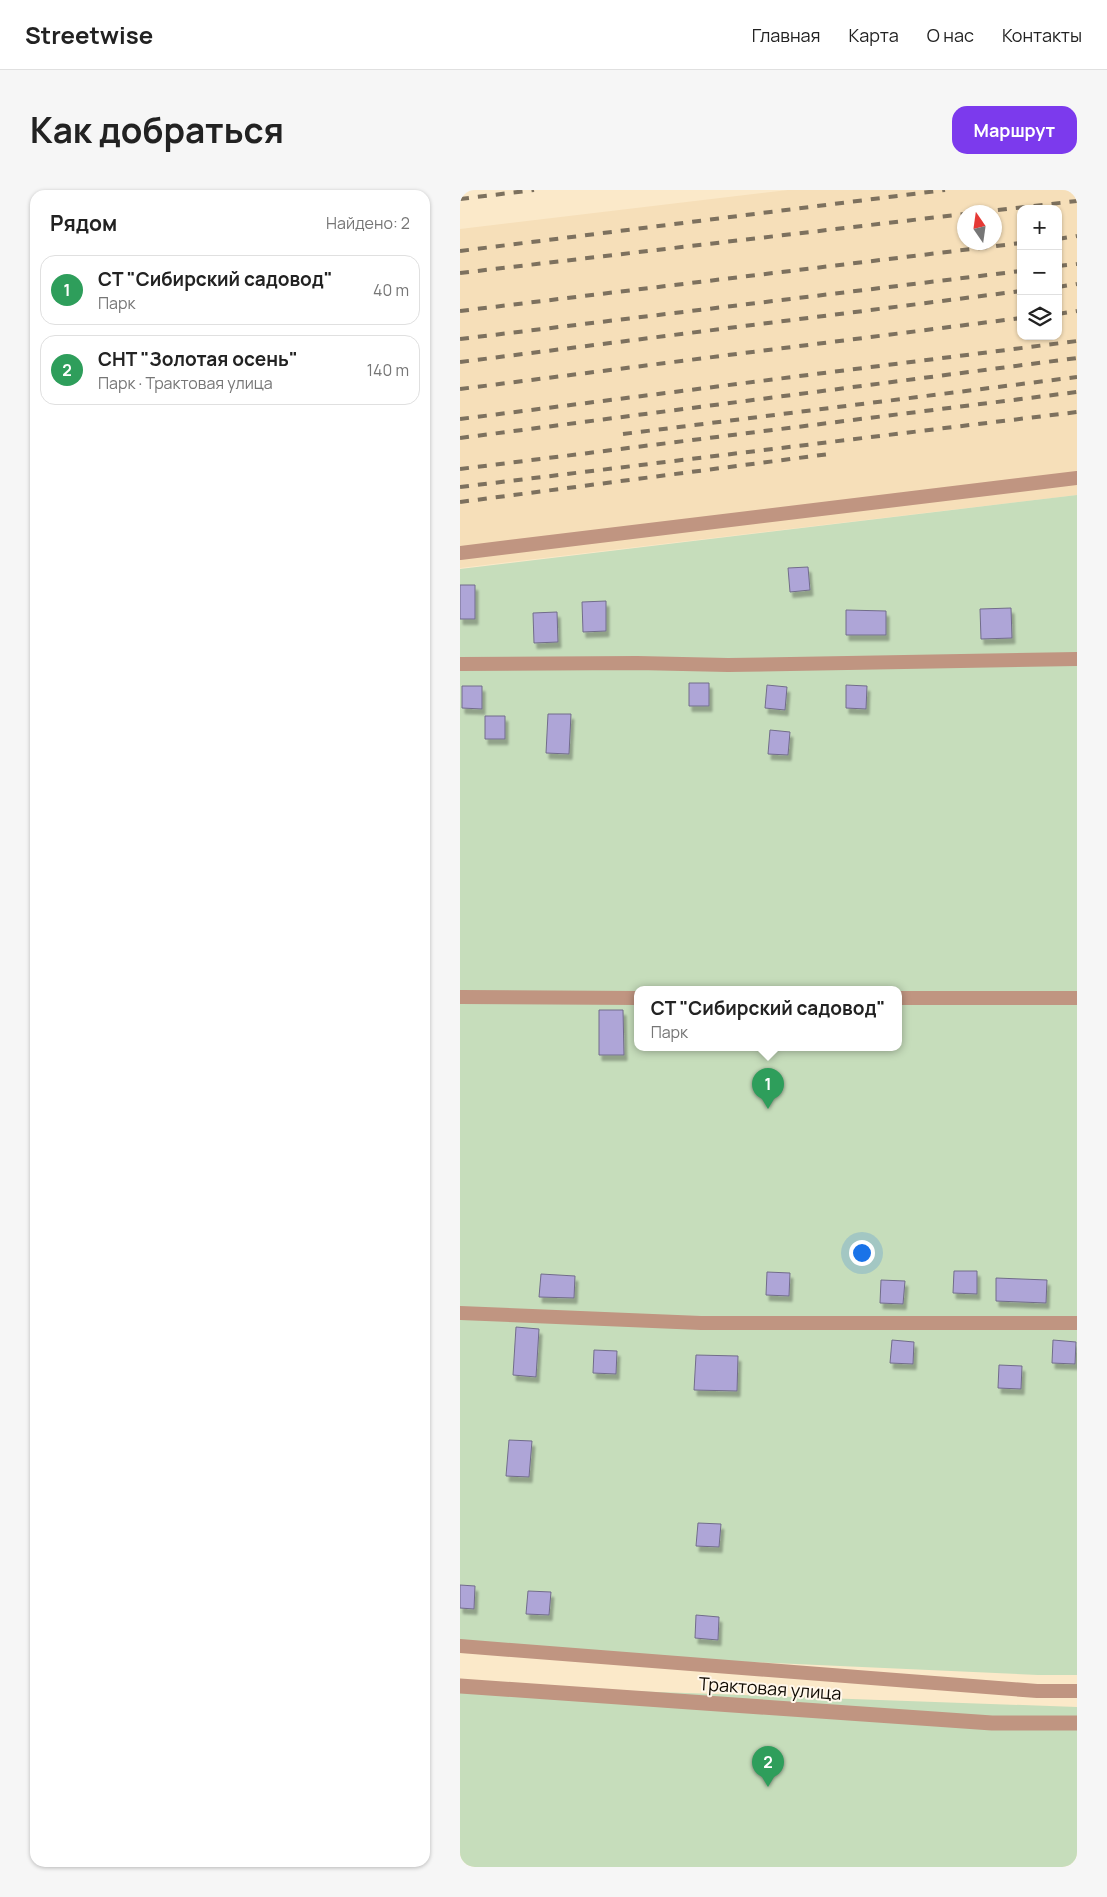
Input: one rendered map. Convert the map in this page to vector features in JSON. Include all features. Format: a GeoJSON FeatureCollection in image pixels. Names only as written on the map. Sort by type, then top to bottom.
{"type":"FeatureCollection","features":[{"type":"Feature","properties":{"kind":"street","name":"Трактовая улица"},"geometry":{"type":"LineString","coordinates":[[460,1686],[992,1723],[1077,1723]]}},
{"type":"Feature","properties":{"kind":"lane"},"geometry":{"type":"LineString","coordinates":[[460,553],[1077,478]]}},
{"type":"Feature","properties":{"kind":"lane"},"geometry":{"type":"LineString","coordinates":[[460,664],[637,663],[728,665],[1077,659]]}},
{"type":"Feature","properties":{"kind":"lane"},"geometry":{"type":"LineString","coordinates":[[460,997],[634,998]]}},
{"type":"Feature","properties":{"kind":"lane"},"geometry":{"type":"LineString","coordinates":[[902,998],[1077,998]]}},
{"type":"Feature","properties":{"kind":"lane"},"geometry":{"type":"LineString","coordinates":[[460,1313],[701,1323],[1077,1323]]}},
{"type":"Feature","properties":{"kind":"lane"},"geometry":{"type":"LineString","coordinates":[[460,1646],[1037,1692],[1077,1691]]}},
{"type":"Feature","properties":{"kind":"shaded area"},"geometry":{"type":"Polygon","coordinates":[[[788,190],[1077,190],[1077,495],[460,568],[460,229],[788,190]]]}},
{"type":"Feature","properties":{"kind":"green space"},"geometry":{"type":"Polygon","coordinates":[[[1077,495],[1077,1675],[1038,1675],[460,1649],[460,569],[1077,495]]]}},
{"type":"Feature","properties":{"kind":"green space"},"geometry":{"type":"Polygon","coordinates":[[[460,1685],[1077,1707],[1077,1867],[460,1867],[460,1685]]]}},
{"type":"Feature","properties":{"kind":"building"},"geometry":{"type":"Polygon","coordinates":[[[808,567],[810,590],[790,592],[788,568],[808,567]]]}},
{"type":"Feature","properties":{"kind":"building"},"geometry":{"type":"Polygon","coordinates":[[[460,585],[475,585],[475,619],[460,619],[460,585]]]}},
{"type":"Feature","properties":{"kind":"building"},"geometry":{"type":"Polygon","coordinates":[[[606,601],[606,631],[583,632],[582,602],[606,601]]]}},
{"type":"Feature","properties":{"kind":"building"},"geometry":{"type":"Polygon","coordinates":[[[1011,608],[1012,638],[981,639],[980,609],[1011,608]]]}},
{"type":"Feature","properties":{"kind":"building"},"geometry":{"type":"Polygon","coordinates":[[[846,610],[886,611],[886,635],[846,635],[846,610]]]}},
{"type":"Feature","properties":{"kind":"building"},"geometry":{"type":"Polygon","coordinates":[[[557,612],[558,642],[534,643],[533,613],[557,612]]]}},
{"type":"Feature","properties":{"kind":"building"},"geometry":{"type":"Polygon","coordinates":[[[689,683],[709,683],[709,706],[689,706],[689,683]]]}},
{"type":"Feature","properties":{"kind":"building"},"geometry":{"type":"Polygon","coordinates":[[[767,685],[787,687],[785,710],[765,708],[767,685]]]}},
{"type":"Feature","properties":{"kind":"building"},"geometry":{"type":"Polygon","coordinates":[[[846,685],[867,686],[866,709],[846,708],[846,685]]]}},
{"type":"Feature","properties":{"kind":"building"},"geometry":{"type":"Polygon","coordinates":[[[462,686],[482,686],[482,709],[462,708],[462,686]]]}},
{"type":"Feature","properties":{"kind":"building"},"geometry":{"type":"Polygon","coordinates":[[[548,714],[571,714],[569,754],[546,753],[548,714]]]}},
{"type":"Feature","properties":{"kind":"building"},"geometry":{"type":"Polygon","coordinates":[[[485,716],[505,716],[505,739],[485,739],[485,716]]]}},
{"type":"Feature","properties":{"kind":"building"},"geometry":{"type":"Polygon","coordinates":[[[770,730],[790,732],[788,755],[768,754],[770,730]]]}},
{"type":"Feature","properties":{"kind":"building"},"geometry":{"type":"Polygon","coordinates":[[[599,1010],[623,1010],[624,1055],[599,1055],[599,1010]]]}},
{"type":"Feature","properties":{"kind":"building"},"geometry":{"type":"Polygon","coordinates":[[[954,1271],[977,1271],[977,1294],[953,1293],[954,1271]]]}},
{"type":"Feature","properties":{"kind":"building"},"geometry":{"type":"Polygon","coordinates":[[[767,1272],[790,1273],[789,1296],[766,1295],[767,1272]]]}},
{"type":"Feature","properties":{"kind":"building"},"geometry":{"type":"Polygon","coordinates":[[[541,1274],[575,1276],[574,1298],[539,1297],[541,1274]]]}},
{"type":"Feature","properties":{"kind":"building"},"geometry":{"type":"Polygon","coordinates":[[[996,1278],[1047,1280],[1046,1303],[996,1301],[996,1278]]]}},
{"type":"Feature","properties":{"kind":"building"},"geometry":{"type":"Polygon","coordinates":[[[881,1280],[905,1281],[903,1304],[880,1303],[881,1280]]]}},
{"type":"Feature","properties":{"kind":"building"},"geometry":{"type":"Polygon","coordinates":[[[516,1327],[539,1329],[536,1377],[513,1375],[516,1327]]]}},
{"type":"Feature","properties":{"kind":"building"},"geometry":{"type":"Polygon","coordinates":[[[892,1340],[914,1342],[913,1364],[890,1363],[892,1340]]]}},
{"type":"Feature","properties":{"kind":"building"},"geometry":{"type":"Polygon","coordinates":[[[1053,1340],[1076,1342],[1075,1364],[1052,1363],[1053,1340]]]}},
{"type":"Feature","properties":{"kind":"building"},"geometry":{"type":"Polygon","coordinates":[[[594,1350],[617,1351],[616,1374],[593,1373],[594,1350]]]}},
{"type":"Feature","properties":{"kind":"building"},"geometry":{"type":"Polygon","coordinates":[[[696,1355],[738,1356],[737,1391],[694,1390],[696,1355]]]}},
{"type":"Feature","properties":{"kind":"building"},"geometry":{"type":"Polygon","coordinates":[[[999,1365],[1022,1366],[1021,1389],[998,1388],[999,1365]]]}},
{"type":"Feature","properties":{"kind":"building"},"geometry":{"type":"Polygon","coordinates":[[[509,1440],[532,1441],[529,1477],[506,1476],[509,1440]]]}},
{"type":"Feature","properties":{"kind":"building"},"geometry":{"type":"Polygon","coordinates":[[[698,1523],[721,1524],[719,1547],[696,1546],[698,1523]]]}},
{"type":"Feature","properties":{"kind":"building"},"geometry":{"type":"Polygon","coordinates":[[[460,1585],[475,1586],[474,1609],[460,1608],[460,1585]]]}},
{"type":"Feature","properties":{"kind":"building"},"geometry":{"type":"Polygon","coordinates":[[[528,1591],[551,1592],[549,1615],[526,1614],[528,1591]]]}},
{"type":"Feature","properties":{"kind":"building"},"geometry":{"type":"Polygon","coordinates":[[[696,1615],[719,1617],[718,1640],[695,1638],[696,1615]]]}},
{"type":"Feature","properties":{"kind":"railway"},"geometry":{"type":"LineString","coordinates":[[460,199],[534,190]]}},
{"type":"Feature","properties":{"kind":"railway"},"geometry":{"type":"LineString","coordinates":[[460,251],[945,190]]}},
{"type":"Feature","properties":{"kind":"railway"},"geometry":{"type":"LineString","coordinates":[[1002,210],[1077,201]]}},
{"type":"Feature","properties":{"kind":"railway"},"geometry":{"type":"LineString","coordinates":[[460,273],[957,215]]}},
{"type":"Feature","properties":{"kind":"railway"},"geometry":{"type":"LineString","coordinates":[[1062,238],[1077,236]]}},
{"type":"Feature","properties":{"kind":"railway"},"geometry":{"type":"LineString","coordinates":[[460,311],[1017,243]]}},
{"type":"Feature","properties":{"kind":"railway"},"geometry":{"type":"LineString","coordinates":[[1062,266],[1077,264]]}},
{"type":"Feature","properties":{"kind":"railway"},"geometry":{"type":"LineString","coordinates":[[460,339],[1017,271]]}},
{"type":"Feature","properties":{"kind":"railway"},"geometry":{"type":"LineString","coordinates":[[1062,286],[1077,284]]}},
{"type":"Feature","properties":{"kind":"railway"},"geometry":{"type":"LineString","coordinates":[[460,362],[1017,292]]}},
{"type":"Feature","properties":{"kind":"railway"},"geometry":{"type":"LineString","coordinates":[[1062,313],[1077,311]]}},
{"type":"Feature","properties":{"kind":"railway"},"geometry":{"type":"LineString","coordinates":[[460,389],[1017,319]]}},
{"type":"Feature","properties":{"kind":"railway"},"geometry":{"type":"LineString","coordinates":[[460,419],[1077,341]]}},
{"type":"Feature","properties":{"kind":"railway"},"geometry":{"type":"LineString","coordinates":[[460,438],[1077,358]]}},
{"type":"Feature","properties":{"kind":"railway"},"geometry":{"type":"LineString","coordinates":[[623,434],[1077,377]]}},
{"type":"Feature","properties":{"kind":"railway"},"geometry":{"type":"LineString","coordinates":[[460,469],[1077,392]]}},
{"type":"Feature","properties":{"kind":"railway"},"geometry":{"type":"LineString","coordinates":[[460,487],[1077,412]]}},
{"type":"Feature","properties":{"kind":"railway"},"geometry":{"type":"LineString","coordinates":[[460,502],[829,454]]}},
{"type":"Feature","properties":{"kind":"place","name":"СТ \"Сибирский садовод\""},"geometry":{"type":"Point","coordinates":[768,1109]}},
{"type":"Feature","properties":{"kind":"place","name":"СНТ \"Золотая осень\""},"geometry":{"type":"Point","coordinates":[768,1787]}}]}
